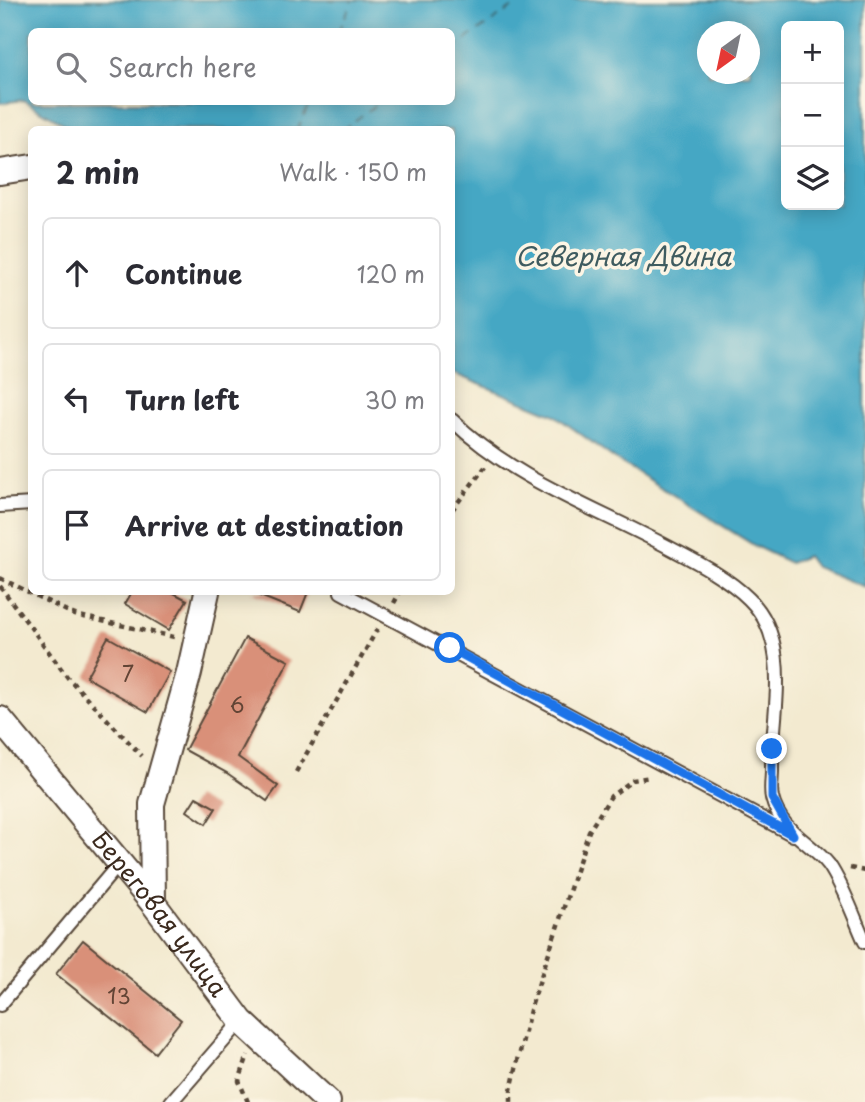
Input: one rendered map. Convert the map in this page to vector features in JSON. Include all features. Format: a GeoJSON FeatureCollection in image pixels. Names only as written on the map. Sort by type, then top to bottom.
{"type":"FeatureCollection","features":[{"type":"Feature","properties":{"kind":"street"},"geometry":{"type":"LineString","coordinates":[[0,172],[28,168]]}},
{"type":"Feature","properties":{"kind":"street"},"geometry":{"type":"LineString","coordinates":[[153,903],[152,804],[206,595]]}},
{"type":"Feature","properties":{"kind":"street","name":"Береговая улица"},"geometry":{"type":"LineString","coordinates":[[3,729],[153,903],[248,1028],[328,1102]]}},
{"type":"Feature","properties":{"kind":"lane"},"geometry":{"type":"LineString","coordinates":[[455,423],[494,456],[537,483],[621,521],[699,564],[749,598],[771,627],[777,669],[772,798],[793,835]]}},
{"type":"Feature","properties":{"kind":"lane"},"geometry":{"type":"LineString","coordinates":[[0,506],[28,504]]}},
{"type":"Feature","properties":{"kind":"lane"},"geometry":{"type":"LineString","coordinates":[[347,595],[793,835],[828,865],[865,942]]}},
{"type":"Feature","properties":{"kind":"lane"},"geometry":{"type":"LineString","coordinates":[[0,1005],[119,864]]}},
{"type":"Feature","properties":{"kind":"lane"},"geometry":{"type":"LineString","coordinates":[[171,1102],[248,1028]]}},
{"type":"Feature","properties":{"kind":"path"},"geometry":{"type":"LineString","coordinates":[[455,506],[494,456]]}},
{"type":"Feature","properties":{"kind":"path"},"geometry":{"type":"LineString","coordinates":[[0,578],[28,592]]}},
{"type":"Feature","properties":{"kind":"path"},"geometry":{"type":"LineString","coordinates":[[0,586],[68,678],[160,775]]}},
{"type":"Feature","properties":{"kind":"path"},"geometry":{"type":"LineString","coordinates":[[34,595],[75,615],[196,642]]}},
{"type":"Feature","properties":{"kind":"path"},"geometry":{"type":"LineString","coordinates":[[296,772],[398,595]]}},
{"type":"Feature","properties":{"kind":"path"},"geometry":{"type":"LineString","coordinates":[[511,1102],[511,1090],[530,1010],[589,831],[611,796],[633,780],[679,773]]}},
{"type":"Feature","properties":{"kind":"path"},"geometry":{"type":"LineString","coordinates":[[248,1028],[239,1081],[248,1102]]}},
{"type":"Feature","properties":{"kind":"water","name":"Северная Двина"},"geometry":{"type":"Polygon","coordinates":[[[0,0],[865,0],[865,587],[815,567],[807,556],[790,563],[757,547],[615,459],[553,414],[455,374],[455,126],[68,126],[32,105],[455,105],[455,28],[28,28],[28,103],[23,100],[0,103],[0,0]]]}},
{"type":"Feature","properties":{"kind":"building"},"geometry":{"type":"Polygon","coordinates":[[[130,595],[178,595],[187,600],[169,630],[125,604],[130,595]]]}},
{"type":"Feature","properties":{"kind":"building"},"geometry":{"type":"Polygon","coordinates":[[[258,595],[307,595],[300,612],[258,595]]]}},
{"type":"Feature","properties":{"kind":"building"},"geometry":{"type":"Polygon","coordinates":[[[108,637],[170,672],[148,712],[86,677],[108,637]]]}},
{"type":"Feature","properties":{"kind":"building"},"geometry":{"type":"Polygon","coordinates":[[[245,638],[289,661],[238,757],[278,786],[267,801],[227,773],[185,750],[245,638]]]}},
{"type":"Feature","properties":{"kind":"building"},"geometry":{"type":"Polygon","coordinates":[[[196,797],[216,808],[206,824],[187,811],[196,797]]]}},
{"type":"Feature","properties":{"kind":"building"},"geometry":{"type":"Polygon","coordinates":[[[83,940],[181,1020],[155,1053],[56,974],[83,940]]]}},
{"type":"Feature","properties":{"kind":"ferry route"},"geometry":{"type":"LineString","coordinates":[[341,28],[352,0]]}},
{"type":"Feature","properties":{"kind":"ferry route"},"geometry":{"type":"LineString","coordinates":[[455,47],[523,0]]}},
{"type":"Feature","properties":{"kind":"ferry route"},"geometry":{"type":"LineString","coordinates":[[299,126],[309,105]]}},
{"type":"Feature","properties":{"kind":"ferry route"},"geometry":{"type":"LineString","coordinates":[[347,126],[376,105]]}},
{"type":"Feature","properties":{"kind":"route"},"geometry":{"type":"LineString","coordinates":[[450,648],[793,835],[772,798],[772,749]]}}]}
